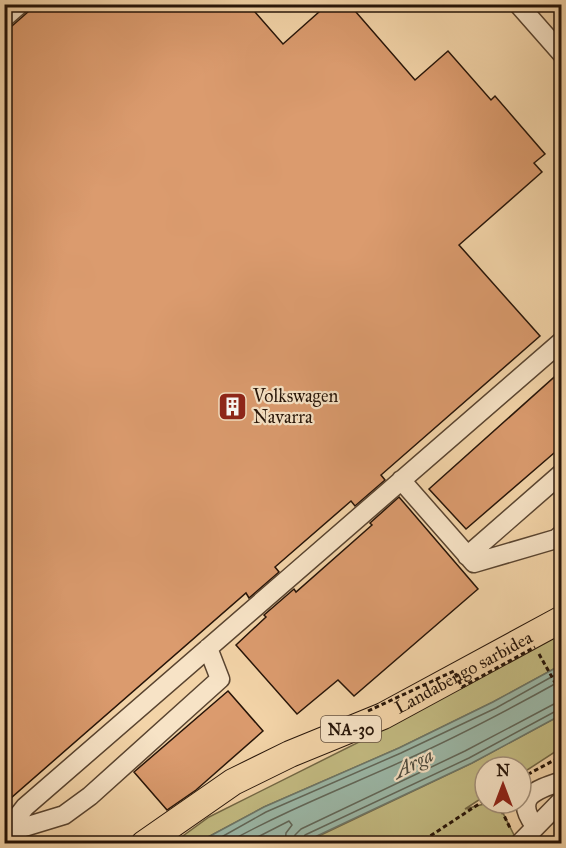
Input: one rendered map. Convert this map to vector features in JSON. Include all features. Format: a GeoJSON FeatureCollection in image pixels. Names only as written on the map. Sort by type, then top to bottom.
{"type":"FeatureCollection","features":[{"type":"Feature","properties":{"kind":"highway","name":"Landabengo sarbidea"},"geometry":{"type":"LineString","coordinates":[[144,843],[233,783],[290,754],[383,716],[561,619]]}},
{"type":"Feature","properties":{"kind":"street"},"geometry":{"type":"LineString","coordinates":[[4,18],[20,4]]}},
{"type":"Feature","properties":{"kind":"street"},"geometry":{"type":"LineString","coordinates":[[519,4],[561,54]]}},
{"type":"Feature","properties":{"kind":"street"},"geometry":{"type":"LineString","coordinates":[[5,834],[25,807],[401,480],[560,346]]}},
{"type":"Feature","properties":{"kind":"street"},"geometry":{"type":"LineString","coordinates":[[467,556],[561,472]]}},
{"type":"Feature","properties":{"kind":"street"},"geometry":{"type":"LineString","coordinates":[[401,480],[474,563],[556,539],[561,534]]}},
{"type":"Feature","properties":{"kind":"street"},"geometry":{"type":"LineString","coordinates":[[5,834],[64,815],[90,796],[220,679],[208,648]]}},
{"type":"Feature","properties":{"kind":"street"},"geometry":{"type":"LineString","coordinates":[[535,826],[527,815],[526,804],[530,796],[541,788],[561,781]]}},
{"type":"Feature","properties":{"kind":"street"},"geometry":{"type":"LineString","coordinates":[[517,840],[561,800]]}},
{"type":"Feature","properties":{"kind":"path"},"geometry":{"type":"LineString","coordinates":[[368,711],[454,670],[462,687],[535,647],[561,695]]}},
{"type":"Feature","properties":{"kind":"path"},"geometry":{"type":"LineString","coordinates":[[533,771],[561,756]]}},
{"type":"Feature","properties":{"kind":"path"},"geometry":{"type":"LineString","coordinates":[[418,843],[473,808]]}},
{"type":"Feature","properties":{"kind":"path"},"geometry":{"type":"LineString","coordinates":[[504,815],[517,840]]}},
{"type":"Feature","properties":{"kind":"shaded area"},"geometry":{"type":"Polygon","coordinates":[[[561,633],[561,665],[493,702],[399,748],[264,807],[197,843],[172,844],[209,817],[379,732],[561,633]]]}},
{"type":"Feature","properties":{"kind":"shaded area"},"geometry":{"type":"Polygon","coordinates":[[[561,715],[561,748],[533,766],[533,755],[487,755],[561,715]]]}},
{"type":"Feature","properties":{"kind":"shaded area"},"geometry":{"type":"Polygon","coordinates":[[[472,763],[473,804],[465,809],[473,807],[473,815],[504,815],[515,837],[510,843],[302,844],[472,763]]]}},
{"type":"Feature","properties":{"kind":"water","name":"Arga"},"geometry":{"type":"Polygon","coordinates":[[[561,665],[561,715],[487,755],[473,755],[472,763],[302,843],[197,843],[264,807],[399,748],[493,702],[561,665]]]}},
{"type":"Feature","properties":{"kind":"building","name":"Volkswagen Navarra"},"geometry":{"type":"Polygon","coordinates":[[[37,4],[248,4],[283,44],[328,4],[349,4],[415,80],[448,51],[491,100],[495,96],[545,154],[534,163],[542,172],[459,245],[540,336],[381,475],[385,480],[355,506],[351,501],[275,567],[279,572],[249,598],[246,593],[4,804],[4,33],[37,4]]]}},
{"type":"Feature","properties":{"kind":"building"},"geometry":{"type":"Polygon","coordinates":[[[561,371],[561,447],[466,529],[429,489],[561,371]]]}},
{"type":"Feature","properties":{"kind":"building"},"geometry":{"type":"Polygon","coordinates":[[[399,497],[478,589],[354,696],[338,680],[297,714],[236,645],[266,617],[264,615],[294,589],[296,592],[372,525],[370,523],[399,497]]]}},
{"type":"Feature","properties":{"kind":"building"},"geometry":{"type":"Polygon","coordinates":[[[228,691],[263,731],[196,790],[167,810],[134,772],[228,691]]]}},
{"type":"Feature","properties":{"kind":"place","name":"Volkswagen Navarra"},"geometry":{"type":"Point","coordinates":[232,406]}}]}
